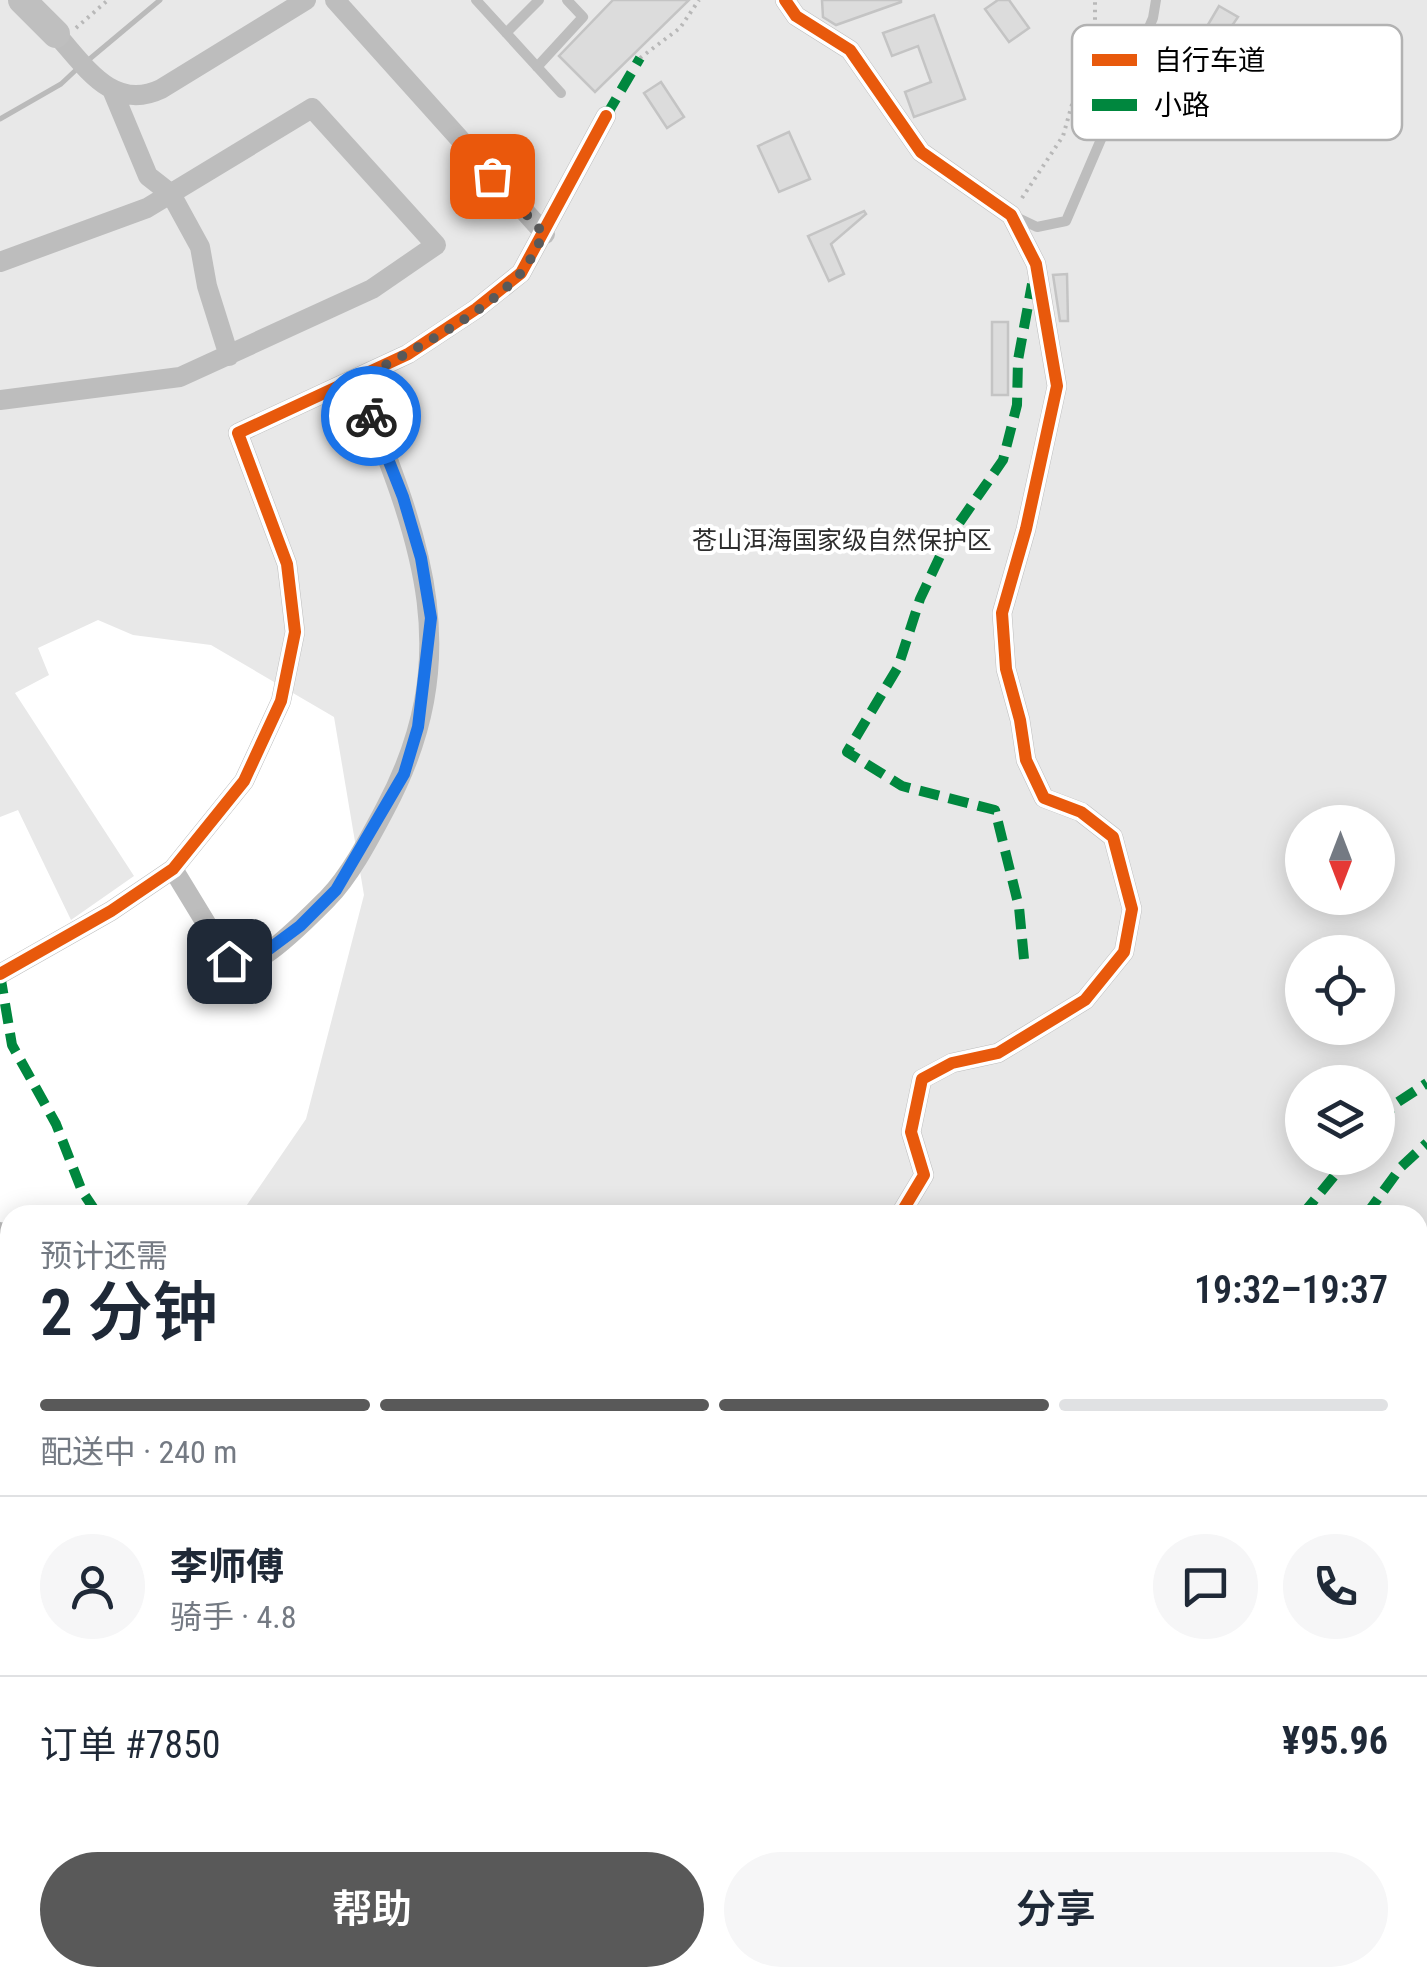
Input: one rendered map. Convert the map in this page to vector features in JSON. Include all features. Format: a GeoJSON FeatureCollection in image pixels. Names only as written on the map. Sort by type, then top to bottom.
{"type":"FeatureCollection","features":[{"type":"Feature","properties":{"kind":"street"},"geometry":{"type":"LineString","coordinates":[[22,0],[110,90],[148,176],[170,194],[200,247],[207,286],[230,356]]}},
{"type":"Feature","properties":{"kind":"street"},"geometry":{"type":"LineString","coordinates":[[110,90],[130,97],[148,95],[306,0]]}},
{"type":"Feature","properties":{"kind":"street"},"geometry":{"type":"LineString","coordinates":[[334,0],[544,234]]}},
{"type":"Feature","properties":{"kind":"street"},"geometry":{"type":"LineString","coordinates":[[786,0],[796,16],[850,50],[921,152],[1011,214],[1036,264],[1056,386],[1026,529],[1002,613],[1006,668],[1026,760],[1044,798],[1080,812],[1113,838],[1132,909],[1124,952],[1085,1000],[998,1053],[952,1063],[922,1080],[910,1132],[924,1175],[906,1205]]}},
{"type":"Feature","properties":{"kind":"street"},"geometry":{"type":"LineString","coordinates":[[0,262],[147,208],[312,108],[436,245],[372,289],[180,376],[0,400]]}},
{"type":"Feature","properties":{"kind":"street"},"geometry":{"type":"LineString","coordinates":[[0,974],[111,911],[173,869],[244,781],[281,702],[294,632],[288,564],[238,433],[408,354],[520,274],[606,116]]}},
{"type":"Feature","properties":{"kind":"street"},"geometry":{"type":"LineString","coordinates":[[173,869],[229,961],[253,961],[300,926],[336,890],[404,774],[418,727],[431,618],[421,558],[403,497],[357,380]]}},
{"type":"Feature","properties":{"kind":"lane"},"geometry":{"type":"LineString","coordinates":[[476,0],[561,92]]}},
{"type":"Feature","properties":{"kind":"lane"},"geometry":{"type":"LineString","coordinates":[[506,33],[539,0]]}},
{"type":"Feature","properties":{"kind":"lane"},"geometry":{"type":"LineString","coordinates":[[537,67],[583,18],[567,0]]}},
{"type":"Feature","properties":{"kind":"lane"},"geometry":{"type":"LineString","coordinates":[[1150,25],[1156,0]]}},
{"type":"Feature","properties":{"kind":"lane"},"geometry":{"type":"LineString","coordinates":[[1011,214],[1037,227],[1066,221],[1101,140]]}},
{"type":"Feature","properties":{"kind":"path"},"geometry":{"type":"LineString","coordinates":[[59,38],[108,0]]}},
{"type":"Feature","properties":{"kind":"path"},"geometry":{"type":"LineString","coordinates":[[640,58],[680,28],[699,0]]}},
{"type":"Feature","properties":{"kind":"path"},"geometry":{"type":"LineString","coordinates":[[1094,25],[1095,0]]}},
{"type":"Feature","properties":{"kind":"path"},"geometry":{"type":"LineString","coordinates":[[1011,214],[1063,136],[1072,103]]}},
{"type":"Feature","properties":{"kind":"green space","name":"苍山洱海国家级自然保护区"},"geometry":{"type":"Polygon","coordinates":[[[0,0],[1427,0],[1427,1205],[247,1205],[306,1119],[364,895],[334,717],[211,645],[133,635],[98,620],[38,648],[49,675],[15,693],[134,876],[71,920],[18,810],[0,817],[0,0]]]}},
{"type":"Feature","properties":{"kind":"building"},"geometry":{"type":"Polygon","coordinates":[[[613,0],[689,0],[595,92],[559,56],[613,0]]]}},
{"type":"Feature","properties":{"kind":"building"},"geometry":{"type":"Polygon","coordinates":[[[822,0],[901,2],[836,25],[823,17],[822,0]]]}},
{"type":"Feature","properties":{"kind":"building"},"geometry":{"type":"Polygon","coordinates":[[[998,0],[1009,0],[1029,28],[1009,42],[985,9],[998,0]]]}},
{"type":"Feature","properties":{"kind":"building"},"geometry":{"type":"Polygon","coordinates":[[[1219,6],[1238,17],[1232,25],[1208,25],[1219,6]]]}},
{"type":"Feature","properties":{"kind":"building"},"geometry":{"type":"Polygon","coordinates":[[[934,15],[965,99],[914,117],[905,92],[931,82],[918,46],[892,56],[883,33],[934,15]]]}},
{"type":"Feature","properties":{"kind":"building"},"geometry":{"type":"Polygon","coordinates":[[[661,82],[684,117],[667,128],[644,93],[661,82]]]}},
{"type":"Feature","properties":{"kind":"building"},"geometry":{"type":"Polygon","coordinates":[[[789,132],[810,179],[779,192],[758,146],[789,132]]]}},
{"type":"Feature","properties":{"kind":"building"},"geometry":{"type":"Polygon","coordinates":[[[864,211],[866,214],[831,244],[844,274],[829,281],[808,236],[864,211]]]}},
{"type":"Feature","properties":{"kind":"building"},"geometry":{"type":"Polygon","coordinates":[[[1067,274],[1068,321],[1060,321],[1053,275],[1067,274]]]}},
{"type":"Feature","properties":{"kind":"building"},"geometry":{"type":"Polygon","coordinates":[[[992,322],[1008,322],[1008,395],[992,395],[992,322]]]}},
{"type":"Feature","properties":{"kind":"waterway"},"geometry":{"type":"LineString","coordinates":[[86,62],[160,0]]}},
{"type":"Feature","properties":{"kind":"waterway"},"geometry":{"type":"LineString","coordinates":[[0,119],[61,84],[77,69]]}},
{"type":"Feature","properties":{"kind":"marked path"},"geometry":{"type":"LineString","coordinates":[[606,116],[640,58]]}},
{"type":"Feature","properties":{"kind":"marked path"},"geometry":{"type":"LineString","coordinates":[[1024,959],[1019,907],[995,810],[902,786],[847,752],[898,667],[920,599],[948,539],[1003,460],[1017,405],[1018,360],[1032,284]]}},
{"type":"Feature","properties":{"kind":"marked path"},"geometry":{"type":"LineString","coordinates":[[0,974],[12,1045],[56,1124],[91,1205]]}},
{"type":"Feature","properties":{"kind":"marked path"},"geometry":{"type":"LineString","coordinates":[[1395,1104],[1427,1083]]}},
{"type":"Feature","properties":{"kind":"marked path"},"geometry":{"type":"LineString","coordinates":[[1373,1205],[1401,1167],[1427,1143]]}},
{"type":"Feature","properties":{"kind":"marked path"},"geometry":{"type":"LineString","coordinates":[[1310,1205],[1335,1175]]}},
{"type":"Feature","properties":{"kind":"cycle path"},"geometry":{"type":"LineString","coordinates":[[785,0],[796,16],[850,50],[921,152],[1011,215],[1036,264],[1057,386],[1026,529],[1002,613],[1006,669],[1026,760],[1044,798],[1081,812],[1113,837],[1132,909],[1124,952],[1085,1000],[998,1053],[952,1063],[922,1079],[911,1132],[924,1175],[906,1205]]}},
{"type":"Feature","properties":{"kind":"cycle path"},"geometry":{"type":"LineString","coordinates":[[0,974],[111,911],[173,869],[244,781],[281,701],[295,632],[287,564],[238,433],[408,354],[476,309],[521,273],[606,116]]}},
{"type":"Feature","properties":{"kind":"way so far"},"geometry":{"type":"LineString","coordinates":[[371,416],[357,380],[408,354],[476,309],[520,274],[544,234],[492,176]]}},
{"type":"Feature","properties":{"kind":"route"},"geometry":{"type":"LineString","coordinates":[[229,961],[253,961],[300,926],[336,890],[404,774],[418,727],[428,669],[431,618],[421,558],[403,497],[371,416]]}}]}
